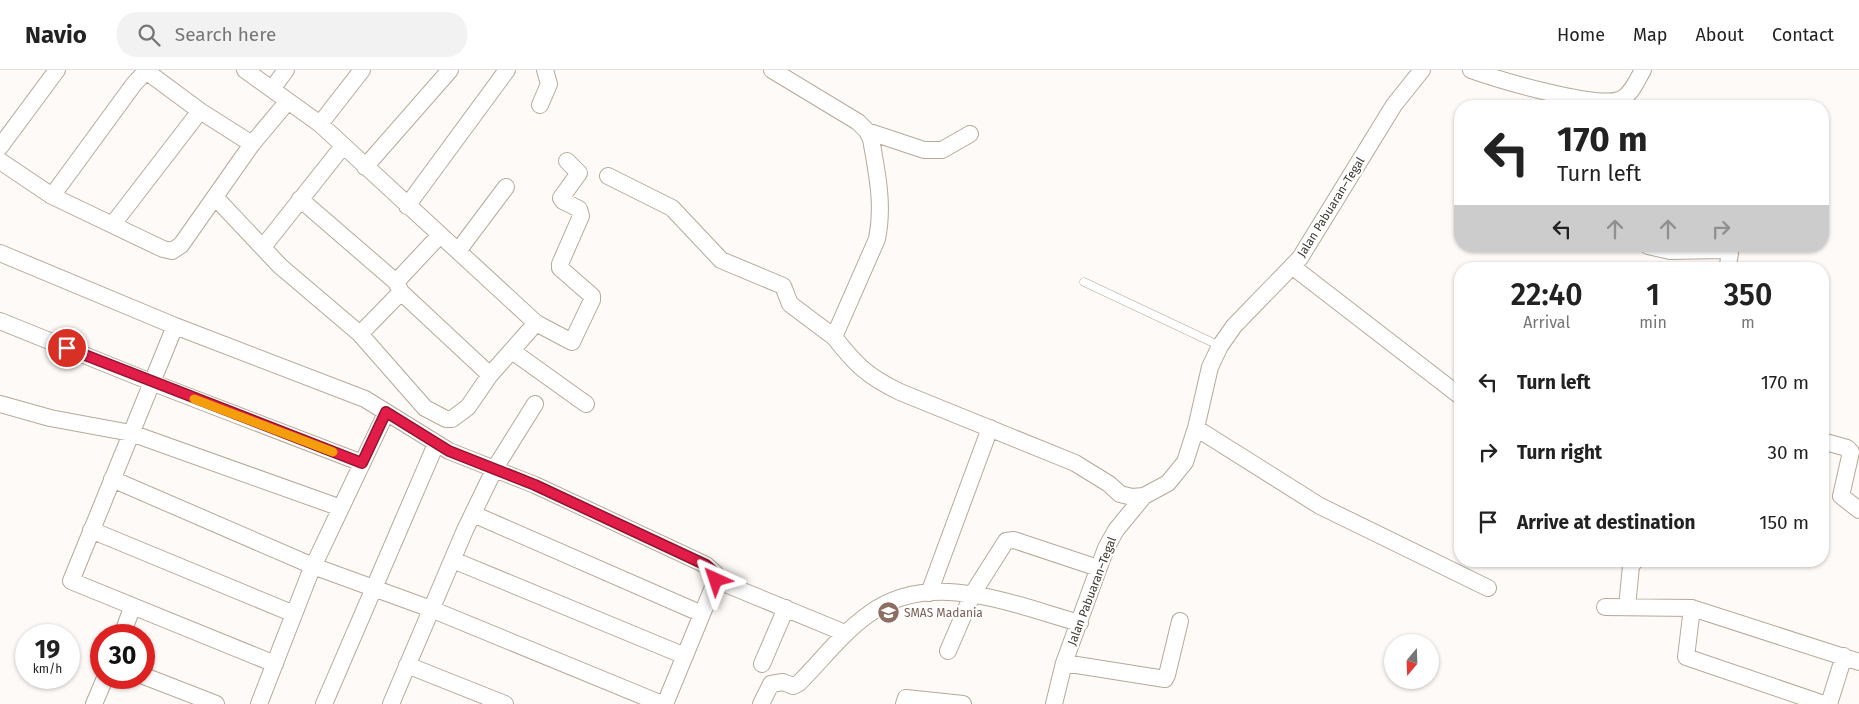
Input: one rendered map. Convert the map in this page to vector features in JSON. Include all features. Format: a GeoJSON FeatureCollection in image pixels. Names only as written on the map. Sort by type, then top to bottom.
{"type":"FeatureCollection","features":[{"type":"Feature","properties":{"kind":"street"},"geometry":{"type":"LineString","coordinates":[[0,147],[58,70]]}},
{"type":"Feature","properties":{"kind":"street"},"geometry":{"type":"LineString","coordinates":[[245,70],[320,124],[536,323],[572,342],[592,300],[592,296],[560,268],[581,216],[579,209],[563,201],[561,198],[579,172],[567,161]]}},
{"type":"Feature","properties":{"kind":"street"},"geometry":{"type":"LineString","coordinates":[[272,89],[286,70]]}},
{"type":"Feature","properties":{"kind":"street"},"geometry":{"type":"LineString","coordinates":[[320,124],[362,70]]}},
{"type":"Feature","properties":{"kind":"street"},"geometry":{"type":"LineString","coordinates":[[365,167],[450,70]]}},
{"type":"Feature","properties":{"kind":"street"},"geometry":{"type":"LineString","coordinates":[[407,206],[507,70]]}},
{"type":"Feature","properties":{"kind":"street"},"geometry":{"type":"LineString","coordinates":[[540,105],[549,84],[545,70]]}},
{"type":"Feature","properties":{"kind":"street"},"geometry":{"type":"LineString","coordinates":[[772,70],[858,122],[867,131],[924,150],[942,150],[970,134]]}},
{"type":"Feature","properties":{"kind":"street","name":"Jalan Pabuaran–Tegal"},"geometry":{"type":"LineString","coordinates":[[1054,704],[1064,664],[1098,568],[1112,537],[1144,496],[1161,489],[1176,476],[1185,462],[1196,428],[1210,367],[1220,346],[1234,326],[1293,266],[1320,228],[1394,105],[1422,70]]}},
{"type":"Feature","properties":{"kind":"street"},"geometry":{"type":"LineString","coordinates":[[1471,70],[1531,88],[1593,100]]}},
{"type":"Feature","properties":{"kind":"street"},"geometry":{"type":"LineString","coordinates":[[1628,100],[1631,90],[1643,70]]}},
{"type":"Feature","properties":{"kind":"street"},"geometry":{"type":"LineString","coordinates":[[52,196],[134,84],[147,71],[200,111],[252,144]]}},
{"type":"Feature","properties":{"kind":"street"},"geometry":{"type":"LineString","coordinates":[[0,161],[52,196],[163,249],[172,251],[181,245],[252,144],[288,101]]}},
{"type":"Feature","properties":{"kind":"street"},"geometry":{"type":"LineString","coordinates":[[113,224],[200,111]]}},
{"type":"Feature","properties":{"kind":"street"},"geometry":{"type":"LineString","coordinates":[[834,337],[877,239],[880,222],[881,206],[877,172],[867,131]]}},
{"type":"Feature","properties":{"kind":"street"},"geometry":{"type":"LineString","coordinates":[[263,247],[342,146]]}},
{"type":"Feature","properties":{"kind":"street"},"geometry":{"type":"LineString","coordinates":[[608,176],[672,208],[712,252],[730,266],[783,286],[790,304],[834,337],[850,358],[874,380],[1075,463],[1109,484],[1120,494],[1132,497],[1144,496]]}},
{"type":"Feature","properties":{"kind":"street"},"geometry":{"type":"LineString","coordinates":[[458,251],[506,186]]}},
{"type":"Feature","properties":{"kind":"street"},"geometry":{"type":"LineString","coordinates":[[215,197],[280,266],[360,334],[425,408],[446,419],[452,419],[468,407],[490,375],[536,323]]}},
{"type":"Feature","properties":{"kind":"street"},"geometry":{"type":"LineString","coordinates":[[300,199],[398,287],[490,375]]}},
{"type":"Feature","properties":{"kind":"street"},"geometry":{"type":"LineString","coordinates":[[360,334],[440,236]]}},
{"type":"Feature","properties":{"kind":"street"},"geometry":{"type":"LineString","coordinates":[[0,252],[175,326],[365,398],[449,451],[495,468],[706,565],[715,573],[716,580],[663,704],[431,609],[313,566],[112,479]]}},
{"type":"Feature","properties":{"kind":"street"},"geometry":{"type":"LineString","coordinates":[[1293,266],[1454,391]]}},
{"type":"Feature","properties":{"kind":"street"},"geometry":{"type":"LineString","coordinates":[[0,321],[151,382],[362,463]]}},
{"type":"Feature","properties":{"kind":"street"},"geometry":{"type":"LineString","coordinates":[[175,326],[72,577],[72,583],[275,664]]}},
{"type":"Feature","properties":{"kind":"street"},"geometry":{"type":"LineString","coordinates":[[512,351],[586,404]]}},
{"type":"Feature","properties":{"kind":"street"},"geometry":{"type":"LineString","coordinates":[[0,404],[50,418],[131,432],[341,508]]}},
{"type":"Feature","properties":{"kind":"street"},"geometry":{"type":"LineString","coordinates":[[391,704],[472,514],[495,468],[536,404]]}},
{"type":"Feature","properties":{"kind":"street"},"geometry":{"type":"LineString","coordinates":[[259,704],[313,566],[386,412]]}},
{"type":"Feature","properties":{"kind":"street"},"geometry":{"type":"LineString","coordinates":[[929,593],[990,428]]}},
{"type":"Feature","properties":{"kind":"street"},"geometry":{"type":"LineString","coordinates":[[1196,428],[1320,506],[1488,588]]}},
{"type":"Feature","properties":{"kind":"street"},"geometry":{"type":"LineString","coordinates":[[1829,443],[1847,448],[1852,452],[1841,496],[1859,510]]}},
{"type":"Feature","properties":{"kind":"street"},"geometry":{"type":"LineString","coordinates":[[324,704],[436,444]]}},
{"type":"Feature","properties":{"kind":"street"},"geometry":{"type":"LineString","coordinates":[[472,514],[702,614]]}},
{"type":"Feature","properties":{"kind":"street"},"geometry":{"type":"LineString","coordinates":[[91,530],[294,614]]}},
{"type":"Feature","properties":{"kind":"street"},"geometry":{"type":"LineString","coordinates":[[948,651],[973,593],[1006,541],[1014,540],[1098,568]]}},
{"type":"Feature","properties":{"kind":"street"},"geometry":{"type":"LineString","coordinates":[[453,560],[685,656]]}},
{"type":"Feature","properties":{"kind":"street"},"geometry":{"type":"LineString","coordinates":[[1627,607],[1631,567]]}},
{"type":"Feature","properties":{"kind":"street"},"geometry":{"type":"LineString","coordinates":[[716,580],[840,631]]}},
{"type":"Feature","properties":{"kind":"street"},"geometry":{"type":"LineString","coordinates":[[761,704],[771,684],[784,682],[793,686],[799,683],[830,647],[870,612],[904,594],[973,593],[1080,623]]}},
{"type":"Feature","properties":{"kind":"street"},"geometry":{"type":"LineString","coordinates":[[1605,607],[1692,608],[1852,659],[1829,704]]}},
{"type":"Feature","properties":{"kind":"street"},"geometry":{"type":"LineString","coordinates":[[126,624],[132,608]]}},
{"type":"Feature","properties":{"kind":"street"},"geometry":{"type":"LineString","coordinates":[[762,664],[786,608]]}},
{"type":"Feature","properties":{"kind":"street"},"geometry":{"type":"LineString","coordinates":[[1692,608],[1686,657],[1824,704]]}},
{"type":"Feature","properties":{"kind":"street"},"geometry":{"type":"LineString","coordinates":[[1064,664],[1165,679],[1168,675],[1180,621]]}},
{"type":"Feature","properties":{"kind":"street"},"geometry":{"type":"LineString","coordinates":[[407,665],[505,704]]}},
{"type":"Feature","properties":{"kind":"street"},"geometry":{"type":"LineString","coordinates":[[155,680],[216,704]]}},
{"type":"Feature","properties":{"kind":"street"},"geometry":{"type":"LineString","coordinates":[[94,704],[100,689]]}},
{"type":"Feature","properties":{"kind":"street"},"geometry":{"type":"LineString","coordinates":[[904,704],[906,698],[962,704]]}},
{"type":"Feature","properties":{"kind":"lane"},"geometry":{"type":"LineString","coordinates":[[1084,282],[1220,346]]}},
{"type":"Feature","properties":{"kind":"slow traffic"},"geometry":{"type":"LineString","coordinates":[[194,399],[333,452]]}},
{"type":"Feature","properties":{"kind":"place","name":"SMAS Madania"},"geometry":{"type":"Point","coordinates":[888,613]}},
{"type":"Feature","properties":{"kind":"route"},"geometry":{"type":"LineString","coordinates":[[67,348],[362,463],[386,412],[449,451],[535,485],[706,565],[715,573],[716,580]]}}]}
